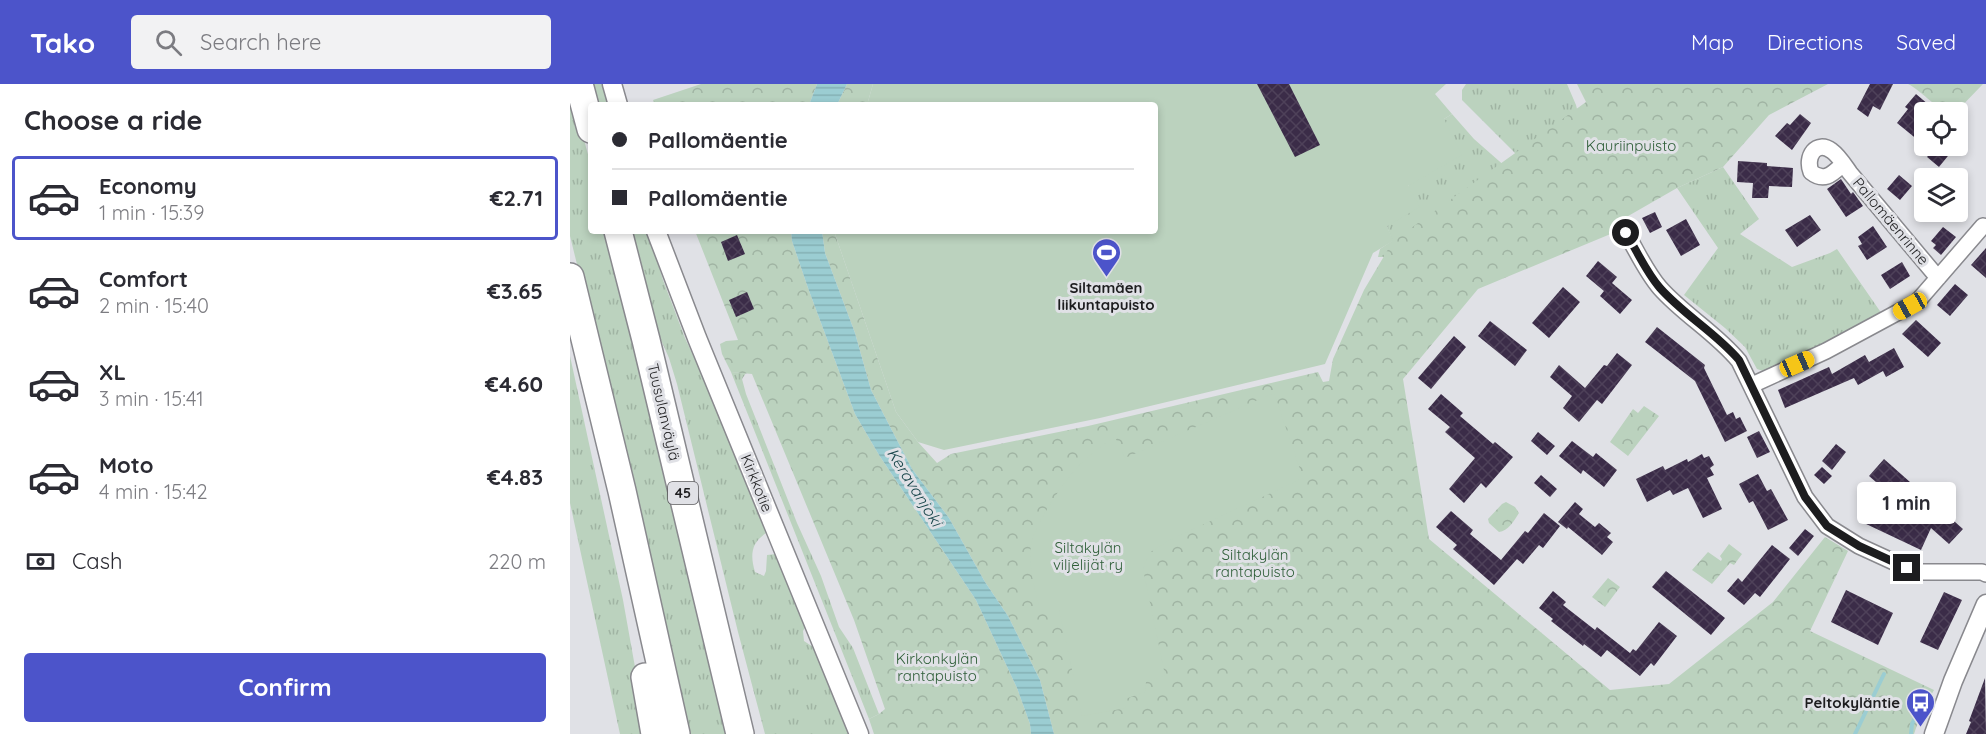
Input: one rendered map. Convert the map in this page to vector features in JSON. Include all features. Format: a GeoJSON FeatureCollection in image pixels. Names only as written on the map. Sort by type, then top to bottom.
{"type":"FeatureCollection","features":[{"type":"Feature","properties":{"kind":"highway"},"geometry":{"type":"LineString","coordinates":[[579,84],[588,118]]}},
{"type":"Feature","properties":{"kind":"highway","name":"Tuusulanväylä"},"geometry":{"type":"LineString","coordinates":[[619,234],[740,734]]}},
{"type":"Feature","properties":{"kind":"highway"},"geometry":{"type":"LineString","coordinates":[[570,277],[622,491],[676,734]]}},
{"type":"Feature","properties":{"kind":"highway"},"geometry":{"type":"LineString","coordinates":[[622,491],[625,567],[655,734]]}},
{"type":"Feature","properties":{"kind":"highway"},"geometry":{"type":"LineString","coordinates":[[719,645],[755,734]]}},
{"type":"Feature","properties":{"kind":"street"},"geometry":{"type":"LineString","coordinates":[[612,84],[617,102]]}},
{"type":"Feature","properties":{"kind":"street","name":"Pallomäenrinne"},"geometry":{"type":"LineString","coordinates":[[1843,164],[1938,278]]}},
{"type":"Feature","properties":{"kind":"street"},"geometry":{"type":"LineString","coordinates":[[1752,385],[1826,351],[1917,302],[1983,226]]}},
{"type":"Feature","properties":{"kind":"street"},"geometry":{"type":"LineString","coordinates":[[1626,233],[1659,287],[1679,308],[1730,349],[1739,360],[1805,497],[1827,526],[1859,546],[1907,568],[1922,572],[1982,572],[1986,574]]}},
{"type":"Feature","properties":{"kind":"street","name":"Kirkkotie"},"geometry":{"type":"LineString","coordinates":[[657,234],[697,338],[859,734]]}},
{"type":"Feature","properties":{"kind":"street"},"geometry":{"type":"LineString","coordinates":[[1934,734],[1953,681],[1986,604]]}},
{"type":"Feature","properties":{"kind":"green space"},"geometry":{"type":"Polygon","coordinates":[[[593,84],[603,84],[609,102],[597,102],[593,84]]]}},
{"type":"Feature","properties":{"kind":"green space"},"geometry":{"type":"Polygon","coordinates":[[[701,84],[817,84],[810,102],[654,102],[653,100],[701,84]]]}},
{"type":"Feature","properties":{"kind":"green space"},"geometry":{"type":"Polygon","coordinates":[[[847,84],[873,84],[868,102],[838,102],[847,84]]]}},
{"type":"Feature","properties":{"kind":"green space","name":"Siltamäen liikuntapuisto"},"geometry":{"type":"Polygon","coordinates":[[[873,84],[1446,84],[1435,94],[1452,114],[1444,119],[1462,155],[1408,186],[1420,207],[1387,226],[1393,241],[1373,253],[1325,364],[1100,418],[944,450],[918,442],[896,412],[835,234],[1158,234],[1158,102],[868,102],[873,84]]]}},
{"type":"Feature","properties":{"kind":"green space"},"geometry":{"type":"Polygon","coordinates":[[[1466,84],[1567,84],[1580,121],[1521,159],[1462,100],[1462,90],[1466,84]]]}},
{"type":"Feature","properties":{"kind":"green space","name":"Siltakylän rantapuisto"},"geometry":{"type":"Polygon","coordinates":[[[1577,84],[1828,84],[1769,115],[1723,167],[1677,188],[1616,223],[1613,233],[1478,289],[1403,379],[1429,539],[1610,690],[1669,684],[1773,602],[1825,537],[1848,551],[1810,631],[1934,690],[1921,713],[1914,734],[1054,734],[1040,680],[1008,616],[985,582],[949,518],[912,469],[871,390],[855,333],[825,253],[822,234],[835,234],[896,412],[937,463],[951,454],[1088,426],[1318,372],[1323,382],[1329,381],[1333,359],[1364,290],[1393,241],[1586,102],[1577,84]]]}},
{"type":"Feature","properties":{"kind":"green space"},"geometry":{"type":"Polygon","coordinates":[[[1908,84],[1983,84],[1966,102],[1932,102],[1908,84]]]}},
{"type":"Feature","properties":{"kind":"green space"},"geometry":{"type":"Polygon","coordinates":[[[570,90],[588,154],[588,234],[608,234],[729,734],[687,734],[614,414],[570,236],[570,90]]]}},
{"type":"Feature","properties":{"kind":"green space"},"geometry":{"type":"Polygon","coordinates":[[[1452,114],[1474,139],[1507,168],[1387,257],[1378,257],[1380,249],[1392,241],[1387,226],[1444,119],[1452,114]]]}},
{"type":"Feature","properties":{"kind":"green space"},"geometry":{"type":"Polygon","coordinates":[[[1723,167],[1759,219],[1740,234],[1792,267],[1837,249],[1882,314],[1766,372],[1757,369],[1745,347],[1684,295],[1718,248],[1677,188],[1723,167]]]}},
{"type":"Feature","properties":{"kind":"green space"},"geometry":{"type":"Polygon","coordinates":[[[632,234],[649,234],[685,338],[756,505],[766,533],[757,541],[753,550],[752,560],[755,572],[764,576],[767,555],[776,554],[807,624],[803,631],[804,641],[816,649],[848,734],[765,734],[677,384],[658,333],[632,234]]]}},
{"type":"Feature","properties":{"kind":"green space","name":"Kirkonkylän rantapuisto"},"geometry":{"type":"Polygon","coordinates":[[[696,234],[791,234],[808,288],[855,414],[879,455],[976,600],[1017,688],[1030,724],[1031,734],[874,734],[869,719],[885,709],[854,620],[752,374],[731,372],[722,354],[720,344],[738,340],[696,234]]]}},
{"type":"Feature","properties":{"kind":"green space"},"geometry":{"type":"Polygon","coordinates":[[[570,356],[623,600],[647,734],[620,734],[570,503],[570,356]]]}},
{"type":"Feature","properties":{"kind":"green space"},"geometry":{"type":"Polygon","coordinates":[[[731,372],[746,373],[742,379],[746,394],[797,523],[821,576],[839,627],[853,648],[879,714],[869,719],[731,372]]]}},
{"type":"Feature","properties":{"kind":"green space","name":"Siltakylän viljelijät ry"},"geometry":{"type":"Polygon","coordinates":[[[1274,393],[1303,478],[1168,541],[1149,553],[1143,569],[1165,675],[1146,682],[1145,692],[1125,699],[1126,708],[1082,716],[1059,610],[1040,610],[1032,578],[1031,545],[1046,511],[1076,470],[1093,453],[1115,437],[1125,458],[1274,393]]]}},
{"type":"Feature","properties":{"kind":"green space"},"geometry":{"type":"Polygon","coordinates":[[[1644,406],[1659,416],[1628,456],[1610,442],[1633,409],[1638,413],[1644,406]]]}},
{"type":"Feature","properties":{"kind":"green space"},"geometry":{"type":"Polygon","coordinates":[[[1506,502],[1515,507],[1519,513],[1508,528],[1499,532],[1489,523],[1488,519],[1506,502]]]}},
{"type":"Feature","properties":{"kind":"green space"},"geometry":{"type":"Polygon","coordinates":[[[1729,544],[1742,554],[1734,565],[1730,563],[1712,584],[1692,570],[1708,552],[1721,561],[1720,556],[1729,544]]]}},
{"type":"Feature","properties":{"kind":"green space"},"geometry":{"type":"Polygon","coordinates":[[[1608,578],[1620,587],[1605,607],[1592,597],[1608,578]]]}},
{"type":"Feature","properties":{"kind":"water"},"geometry":{"type":"Polygon","coordinates":[[[817,84],[847,84],[838,102],[810,102],[817,84]]]}},
{"type":"Feature","properties":{"kind":"water","name":"Keravanjoki"},"geometry":{"type":"Polygon","coordinates":[[[791,234],[822,234],[825,253],[855,333],[871,390],[912,469],[949,518],[985,582],[1008,616],[1040,680],[1054,734],[1031,734],[1030,724],[1017,688],[976,600],[879,455],[855,414],[791,234]]]}},
{"type":"Feature","properties":{"kind":"building"},"geometry":{"type":"Polygon","coordinates":[[[1257,84],[1289,84],[1320,145],[1295,157],[1257,84]]]}},
{"type":"Feature","properties":{"kind":"building"},"geometry":{"type":"Polygon","coordinates":[[[1870,84],[1893,84],[1880,110],[1873,106],[1868,117],[1857,109],[1870,84]]]}},
{"type":"Feature","properties":{"kind":"building"},"geometry":{"type":"Polygon","coordinates":[[[1916,94],[1925,102],[1914,102],[1914,137],[1897,123],[1908,109],[1905,107],[1916,94]]]}},
{"type":"Feature","properties":{"kind":"building"},"geometry":{"type":"Polygon","coordinates":[[[1800,114],[1811,123],[1792,150],[1775,136],[1787,123],[1790,125],[1800,114]]]}},
{"type":"Feature","properties":{"kind":"building"},"geometry":{"type":"Polygon","coordinates":[[[1928,156],[1948,156],[1939,167],[1928,156]]]}},
{"type":"Feature","properties":{"kind":"building"},"geometry":{"type":"Polygon","coordinates":[[[1738,161],[1793,168],[1792,187],[1769,186],[1768,198],[1752,198],[1753,183],[1737,182],[1738,161]]]}},
{"type":"Feature","properties":{"kind":"building"},"geometry":{"type":"Polygon","coordinates":[[[1899,175],[1912,186],[1900,200],[1887,189],[1899,175]]]}},
{"type":"Feature","properties":{"kind":"building"},"geometry":{"type":"Polygon","coordinates":[[[1841,179],[1863,206],[1846,217],[1827,189],[1841,179]]]}},
{"type":"Feature","properties":{"kind":"building"},"geometry":{"type":"Polygon","coordinates":[[[1655,212],[1662,227],[1650,233],[1642,218],[1655,212]]]}},
{"type":"Feature","properties":{"kind":"building"},"geometry":{"type":"Polygon","coordinates":[[[1810,215],[1821,230],[1797,247],[1785,230],[1810,215]]]}},
{"type":"Feature","properties":{"kind":"building"},"geometry":{"type":"Polygon","coordinates":[[[1686,219],[1700,245],[1681,256],[1666,230],[1686,219]]]}},
{"type":"Feature","properties":{"kind":"building"},"geometry":{"type":"Polygon","coordinates":[[[1873,226],[1887,247],[1867,260],[1858,246],[1862,244],[1858,237],[1873,226]]]}},
{"type":"Feature","properties":{"kind":"building"},"geometry":{"type":"Polygon","coordinates":[[[1943,227],[1956,237],[1941,255],[1933,248],[1936,245],[1931,241],[1943,227]]]}},
{"type":"Feature","properties":{"kind":"building"},"geometry":{"type":"Polygon","coordinates":[[[737,235],[745,254],[728,261],[721,242],[737,235]]]}},
{"type":"Feature","properties":{"kind":"building"},"geometry":{"type":"Polygon","coordinates":[[[1986,248],[1986,278],[1971,265],[1986,248]]]}},
{"type":"Feature","properties":{"kind":"building"},"geometry":{"type":"Polygon","coordinates":[[[1598,261],[1617,277],[1612,283],[1632,300],[1620,314],[1600,296],[1604,291],[1586,276],[1598,261]]]}},
{"type":"Feature","properties":{"kind":"building"},"geometry":{"type":"Polygon","coordinates":[[[1902,262],[1910,276],[1890,289],[1881,275],[1902,262]]]}},
{"type":"Feature","properties":{"kind":"building"},"geometry":{"type":"Polygon","coordinates":[[[1955,284],[1968,295],[1950,316],[1937,305],[1955,284]]]}},
{"type":"Feature","properties":{"kind":"building"},"geometry":{"type":"Polygon","coordinates":[[[1563,287],[1580,302],[1549,338],[1532,323],[1563,287]]]}},
{"type":"Feature","properties":{"kind":"building"},"geometry":{"type":"Polygon","coordinates":[[[747,292],[754,309],[736,317],[729,300],[747,292]]]}},
{"type":"Feature","properties":{"kind":"building"},"geometry":{"type":"Polygon","coordinates":[[[1916,320],[1941,343],[1928,357],[1902,334],[1916,320]]]}},
{"type":"Feature","properties":{"kind":"building"},"geometry":{"type":"Polygon","coordinates":[[[1490,321],[1527,350],[1515,366],[1478,336],[1490,321]]]}},
{"type":"Feature","properties":{"kind":"building"},"geometry":{"type":"Polygon","coordinates":[[[1657,327],[1705,365],[1704,368],[1727,415],[1733,412],[1736,419],[1740,417],[1747,431],[1725,442],[1695,381],[1645,342],[1657,327]]]}},
{"type":"Feature","properties":{"kind":"building"},"geometry":{"type":"Polygon","coordinates":[[[1454,336],[1466,347],[1431,389],[1418,378],[1454,336]]]}},
{"type":"Feature","properties":{"kind":"building"},"geometry":{"type":"Polygon","coordinates":[[[1894,348],[1904,367],[1886,377],[1883,371],[1858,385],[1854,378],[1785,408],[1778,390],[1829,367],[1832,374],[1865,355],[1869,362],[1894,348]]]}},
{"type":"Feature","properties":{"kind":"building"},"geometry":{"type":"Polygon","coordinates":[[[1617,353],[1632,365],[1602,404],[1597,400],[1579,422],[1563,408],[1572,396],[1550,377],[1559,365],[1585,388],[1617,353]]]}},
{"type":"Feature","properties":{"kind":"building"},"geometry":{"type":"Polygon","coordinates":[[[1441,394],[1463,413],[1460,416],[1493,444],[1495,442],[1513,457],[1486,488],[1481,483],[1464,503],[1449,489],[1475,458],[1445,432],[1450,427],[1428,409],[1441,394]]]}},
{"type":"Feature","properties":{"kind":"building"},"geometry":{"type":"Polygon","coordinates":[[[1759,431],[1770,452],[1757,458],[1747,437],[1759,431]]]}},
{"type":"Feature","properties":{"kind":"building"},"geometry":{"type":"Polygon","coordinates":[[[1538,432],[1555,446],[1547,455],[1531,441],[1538,432]]]}},
{"type":"Feature","properties":{"kind":"building"},"geometry":{"type":"Polygon","coordinates":[[[1572,441],[1593,457],[1596,453],[1617,470],[1604,487],[1583,470],[1581,474],[1559,456],[1572,441]]]}},
{"type":"Feature","properties":{"kind":"building"},"geometry":{"type":"Polygon","coordinates":[[[1836,444],[1846,452],[1832,470],[1822,461],[1836,444]]]}},
{"type":"Feature","properties":{"kind":"building"},"geometry":{"type":"Polygon","coordinates":[[[1702,454],[1704,458],[1709,456],[1714,465],[1710,468],[1714,475],[1707,478],[1722,509],[1703,518],[1688,488],[1673,495],[1670,490],[1647,502],[1636,479],[1663,466],[1665,470],[1702,454]]]}},
{"type":"Feature","properties":{"kind":"building"},"geometry":{"type":"Polygon","coordinates":[[[1884,459],[1963,529],[1949,544],[1931,528],[1921,550],[1864,523],[1874,501],[1868,498],[1876,482],[1869,476],[1884,459]]]}},
{"type":"Feature","properties":{"kind":"building"},"geometry":{"type":"Polygon","coordinates":[[[1822,467],[1832,476],[1824,484],[1814,475],[1822,467]]]}},
{"type":"Feature","properties":{"kind":"building"},"geometry":{"type":"Polygon","coordinates":[[[1758,474],[1767,491],[1771,489],[1788,520],[1768,530],[1753,501],[1749,503],[1739,484],[1758,474]]]}},
{"type":"Feature","properties":{"kind":"building"},"geometry":{"type":"Polygon","coordinates":[[[1541,475],[1557,489],[1550,497],[1534,483],[1541,475]]]}},
{"type":"Feature","properties":{"kind":"building"},"geometry":{"type":"Polygon","coordinates":[[[1575,502],[1583,509],[1579,514],[1595,527],[1599,523],[1611,533],[1607,537],[1613,542],[1602,555],[1568,527],[1567,529],[1558,522],[1575,502]]]}},
{"type":"Feature","properties":{"kind":"building"},"geometry":{"type":"Polygon","coordinates":[[[1451,511],[1473,530],[1470,534],[1501,560],[1525,531],[1528,533],[1544,513],[1560,526],[1543,548],[1539,545],[1523,564],[1517,559],[1494,585],[1453,549],[1457,545],[1436,527],[1451,511]]]}},
{"type":"Feature","properties":{"kind":"building"},"geometry":{"type":"Polygon","coordinates":[[[1805,529],[1814,536],[1798,556],[1789,548],[1805,529]]]}},
{"type":"Feature","properties":{"kind":"building"},"geometry":{"type":"Polygon","coordinates":[[[1772,545],[1790,559],[1760,597],[1755,593],[1744,605],[1727,591],[1738,578],[1742,582],[1772,545]]]}},
{"type":"Feature","properties":{"kind":"building"},"geometry":{"type":"Polygon","coordinates":[[[1666,571],[1725,618],[1711,635],[1652,587],[1666,571]]]}},
{"type":"Feature","properties":{"kind":"building"},"geometry":{"type":"Polygon","coordinates":[[[1846,590],[1893,613],[1878,645],[1831,622],[1846,590]]]}},
{"type":"Feature","properties":{"kind":"building"},"geometry":{"type":"Polygon","coordinates":[[[1553,591],[1566,602],[1563,605],[1595,630],[1597,627],[1630,653],[1633,649],[1636,651],[1659,622],[1677,636],[1654,666],[1651,663],[1640,676],[1607,650],[1601,657],[1551,621],[1553,619],[1539,608],[1553,591]]]}},
{"type":"Feature","properties":{"kind":"building"},"geometry":{"type":"Polygon","coordinates":[[[1944,592],[1962,600],[1938,650],[1920,642],[1944,592]]]}},
{"type":"Feature","properties":{"kind":"building"},"geometry":{"type":"Polygon","coordinates":[[[1985,678],[1986,734],[1966,734],[1971,722],[1969,721],[1985,678]]]}},
{"type":"Feature","properties":{"kind":"waterway"},"geometry":{"type":"LineString","coordinates":[[1855,734],[1884,674]]}},
{"type":"Feature","properties":{"kind":"waterway"},"geometry":{"type":"LineString","coordinates":[[1911,734],[1912,724],[1922,704]]}},
{"type":"Feature","properties":{"kind":"place","name":"Siltamäen liikuntapuisto"},"geometry":{"type":"Point","coordinates":[1106,278]}},
{"type":"Feature","properties":{"kind":"place","name":"Peltokyläntie"},"geometry":{"type":"Point","coordinates":[1921,728]}},
{"type":"Feature","properties":{"kind":"route"},"geometry":{"type":"LineString","coordinates":[[1626,233],[1659,287],[1679,308],[1730,349],[1739,360],[1805,497],[1827,526],[1859,546],[1907,568]]}},
{"type":"Feature","properties":{"kind":"park label","name":"Kauriinpuisto"},"geometry":{"type":"Point","coordinates":[1631,145]}}]}
